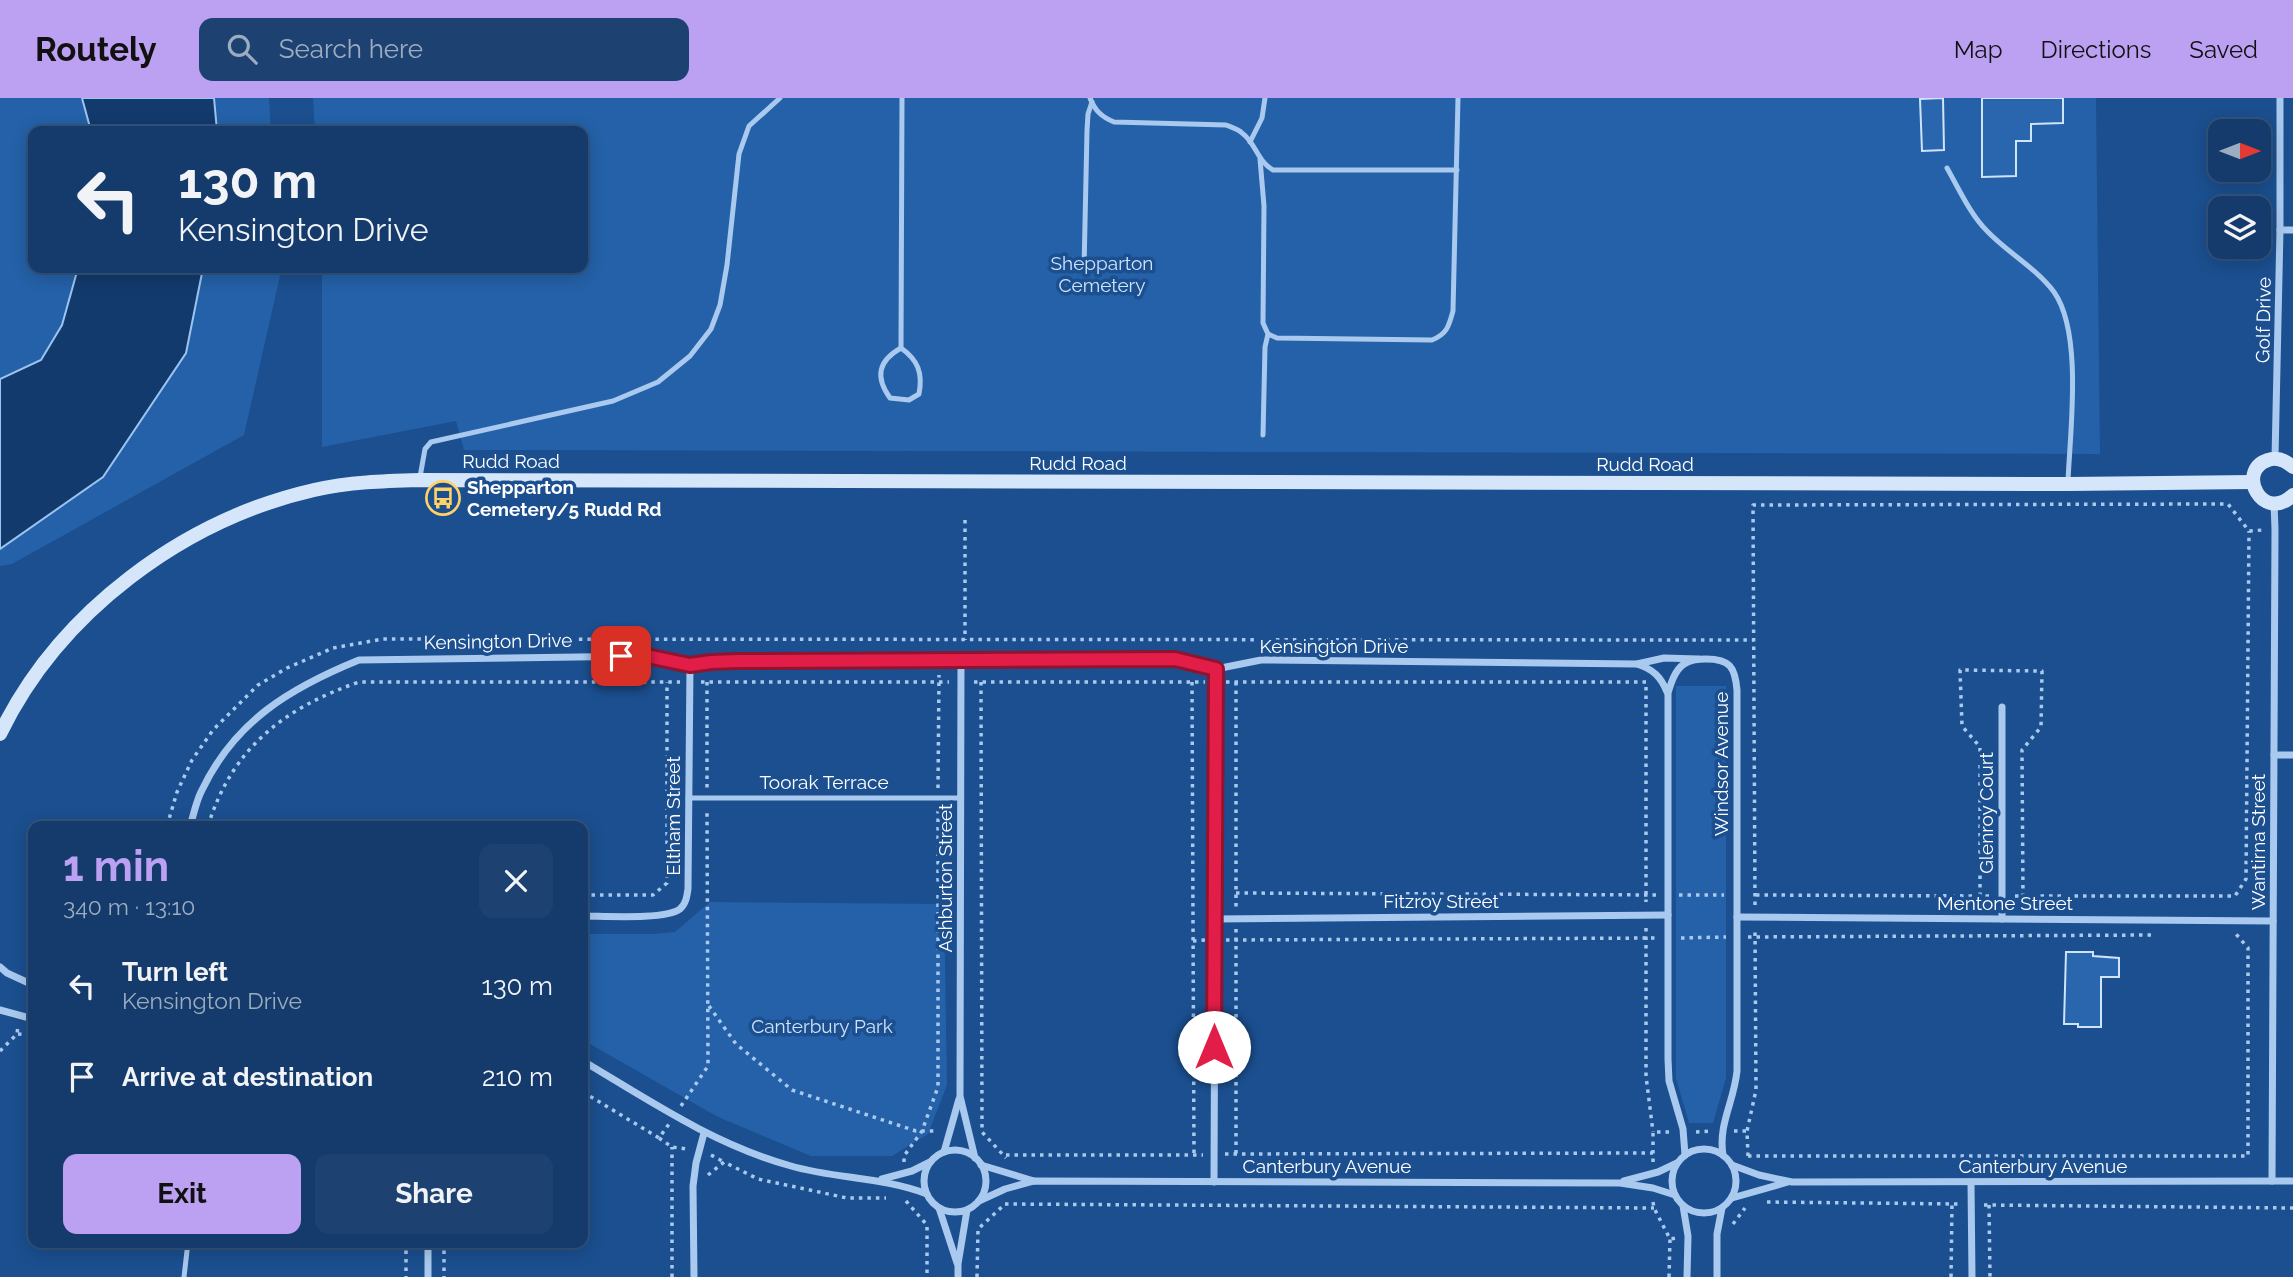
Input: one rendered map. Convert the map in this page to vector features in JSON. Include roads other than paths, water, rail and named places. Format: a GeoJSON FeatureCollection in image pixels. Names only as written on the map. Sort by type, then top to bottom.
{"type":"FeatureCollection","features":[{"type":"Feature","properties":{"kind":"street","name":"Golf Drive"},"geometry":{"type":"LineString","coordinates":[[2275,458],[2280,98]]}},
{"type":"Feature","properties":{"kind":"street"},"geometry":{"type":"LineString","coordinates":[[2280,230],[2293,230]]}},
{"type":"Feature","properties":{"kind":"street"},"geometry":{"type":"LineString","coordinates":[[2293,467],[2275,458],[2268,460],[2257,468],[2253,482],[2257,494],[2267,502],[2281,503],[2293,495]]}},
{"type":"Feature","properties":{"kind":"street","name":"Rudd Road"},"geometry":{"type":"LineString","coordinates":[[0,734],[26,689],[55,649],[123,583],[205,531],[275,501],[332,486],[420,480],[2068,484],[2253,482]]}},
{"type":"Feature","properties":{"kind":"street","name":"Wantirna Street"},"geometry":{"type":"LineString","coordinates":[[2272,1181],[2274,503]]}},
{"type":"Feature","properties":{"kind":"street","name":"Kensington Drive"},"geometry":{"type":"LineString","coordinates":[[192,821],[201,792],[222,756],[245,727],[281,698],[317,677],[359,660],[647,656],[690,665],[738,661],[1175,659],[1216,669],[1261,660],[1637,664],[1664,659],[1698,659]]}},
{"type":"Feature","properties":{"kind":"street"},"geometry":{"type":"LineString","coordinates":[[1685,1155],[1683,1132],[1669,1081],[1668,693],[1673,677],[1684,664],[1698,659]]}},
{"type":"Feature","properties":{"kind":"street","name":"Windsor Avenue"},"geometry":{"type":"LineString","coordinates":[[1698,659],[1718,659],[1729,664],[1736,674],[1737,1071],[1735,1089],[1720,1140],[1723,1155]]}},
{"type":"Feature","properties":{"kind":"street","name":"Ashburton Street"},"geometry":{"type":"LineString","coordinates":[[961,661],[960,1096],[975,1158]]}},
{"type":"Feature","properties":{"kind":"street"},"geometry":{"type":"LineString","coordinates":[[1637,664],[1649,667],[1656,673],[1668,693]]}},
{"type":"Feature","properties":{"kind":"street","name":"Eltham Street"},"geometry":{"type":"LineString","coordinates":[[588,916],[665,915],[679,910],[685,902],[688,889],[690,665]]}},
{"type":"Feature","properties":{"kind":"street"},"geometry":{"type":"LineString","coordinates":[[1214,1182],[1216,669]]}},
{"type":"Feature","properties":{"kind":"street","name":"Glenroy Court"},"geometry":{"type":"LineString","coordinates":[[2002,707],[2002,919]]}},
{"type":"Feature","properties":{"kind":"street"},"geometry":{"type":"LineString","coordinates":[[2274,755],[2293,755]]}},
{"type":"Feature","properties":{"kind":"street","name":"Fitzroy Street"},"geometry":{"type":"LineString","coordinates":[[1215,919],[1668,915]]}},
{"type":"Feature","properties":{"kind":"street","name":"Mentone Street"},"geometry":{"type":"LineString","coordinates":[[1737,917],[2273,921]]}},
{"type":"Feature","properties":{"kind":"street"},"geometry":{"type":"LineString","coordinates":[[0,967],[28,983]]}},
{"type":"Feature","properties":{"kind":"street"},"geometry":{"type":"LineString","coordinates":[[0,1010],[28,1018]]}},
{"type":"Feature","properties":{"kind":"street"},"geometry":{"type":"LineString","coordinates":[[588,1064],[704,1133],[744,1150],[792,1166],[841,1177],[879,1180],[926,1194]]}},
{"type":"Feature","properties":{"kind":"street","name":"Ashburton Street"},"geometry":{"type":"LineString","coordinates":[[944,1152],[960,1096]]}},
{"type":"Feature","properties":{"kind":"street"},"geometry":{"type":"LineString","coordinates":[[694,1277],[693,1186],[704,1133]]}},
{"type":"Feature","properties":{"kind":"street"},"geometry":{"type":"LineString","coordinates":[[1683,1206],[1700,1213],[1711,1213],[1722,1208],[1732,1198],[1735,1175],[1732,1165],[1723,1155],[1706,1149],[1695,1150],[1685,1155],[1673,1173],[1672,1184],[1675,1195],[1683,1206],[1688,1236],[1688,1277]]}},
{"type":"Feature","properties":{"kind":"street"},"geometry":{"type":"LineString","coordinates":[[879,1180],[930,1162],[944,1152],[966,1152],[981,1165],[985,1175],[985,1186],[979,1201],[967,1210],[957,1212],[938,1208]]}},
{"type":"Feature","properties":{"kind":"street"},"geometry":{"type":"LineString","coordinates":[[930,1162],[925,1173],[926,1194],[938,1208],[958,1264]]}},
{"type":"Feature","properties":{"kind":"street","name":"Canterbury Avenue"},"geometry":{"type":"LineString","coordinates":[[1620,1183],[1678,1163]]}},
{"type":"Feature","properties":{"kind":"street","name":"Canterbury Avenue"},"geometry":{"type":"LineString","coordinates":[[981,1165],[1034,1181]]}},
{"type":"Feature","properties":{"kind":"street","name":"Canterbury Avenue"},"geometry":{"type":"LineString","coordinates":[[1732,1165],[1792,1182]]}},
{"type":"Feature","properties":{"kind":"street","name":"Canterbury Avenue"},"geometry":{"type":"LineString","coordinates":[[979,1201],[1005,1189],[1034,1181],[1620,1183],[1653,1188],[1675,1195]]}},
{"type":"Feature","properties":{"kind":"street","name":"Canterbury Avenue"},"geometry":{"type":"LineString","coordinates":[[1732,1198],[1792,1182],[2293,1181]]}},
{"type":"Feature","properties":{"kind":"street"},"geometry":{"type":"LineString","coordinates":[[1971,1182],[1972,1277]]}},
{"type":"Feature","properties":{"kind":"street"},"geometry":{"type":"LineString","coordinates":[[1717,1277],[1718,1232],[1722,1208]]}},
{"type":"Feature","properties":{"kind":"street"},"geometry":{"type":"LineString","coordinates":[[958,1277],[967,1210]]}},
{"type":"Feature","properties":{"kind":"street"},"geometry":{"type":"LineString","coordinates":[[428,1248],[428,1277]]}},
{"type":"Feature","properties":{"kind":"lane"},"geometry":{"type":"LineString","coordinates":[[420,480],[425,449],[431,442],[613,401],[658,382],[690,356],[711,328],[720,305],[739,154],[750,126],[780,98]]}},
{"type":"Feature","properties":{"kind":"lane"},"geometry":{"type":"LineString","coordinates":[[901,348],[902,98]]}},
{"type":"Feature","properties":{"kind":"lane"},"geometry":{"type":"LineString","coordinates":[[1250,142],[1262,118],[1265,98]]}},
{"type":"Feature","properties":{"kind":"lane"},"geometry":{"type":"LineString","coordinates":[[1268,334],[1277,338],[1415,342],[1432,340],[1443,335],[1448,328],[1452,311],[1458,98]]}},
{"type":"Feature","properties":{"kind":"lane"},"geometry":{"type":"LineString","coordinates":[[1091,100],[1094,109],[1114,122],[1226,125],[1241,132],[1264,165],[1273,170],[1457,170]]}},
{"type":"Feature","properties":{"kind":"lane"},"geometry":{"type":"LineString","coordinates":[[1084,270],[1087,131],[1091,100]]}},
{"type":"Feature","properties":{"kind":"lane"},"geometry":{"type":"LineString","coordinates":[[1260,159],[1264,206],[1263,323],[1268,334],[1265,347],[1263,435]]}},
{"type":"Feature","properties":{"kind":"lane"},"geometry":{"type":"LineString","coordinates":[[1947,168],[1986,230],[2056,294],[2070,340],[2073,386],[2068,484]]}},
{"type":"Feature","properties":{"kind":"lane"},"geometry":{"type":"LineString","coordinates":[[901,348],[912,357],[918,367],[921,381],[919,394],[909,400],[890,398],[882,388],[880,379],[882,365],[890,355],[901,348]]}},
{"type":"Feature","properties":{"kind":"lane","name":"Toorak Terrace"},"geometry":{"type":"LineString","coordinates":[[688,798],[961,798]]}},
{"type":"Feature","properties":{"kind":"lane"},"geometry":{"type":"LineString","coordinates":[[184,1277],[187,1248]]}},
{"type":"Feature","properties":{"kind":"place","name":"Shepparton Cemetery/5 Rudd Rd"},"geometry":{"type":"Point","coordinates":[443,498]}},
{"type":"Feature","properties":{"kind":"park label","name":"Shepparton Cemetery"},"geometry":{"type":"Point","coordinates":[1102,274]}},
{"type":"Feature","properties":{"kind":"park label","name":"Canterbury Park"},"geometry":{"type":"Point","coordinates":[822,1026]}}]}
